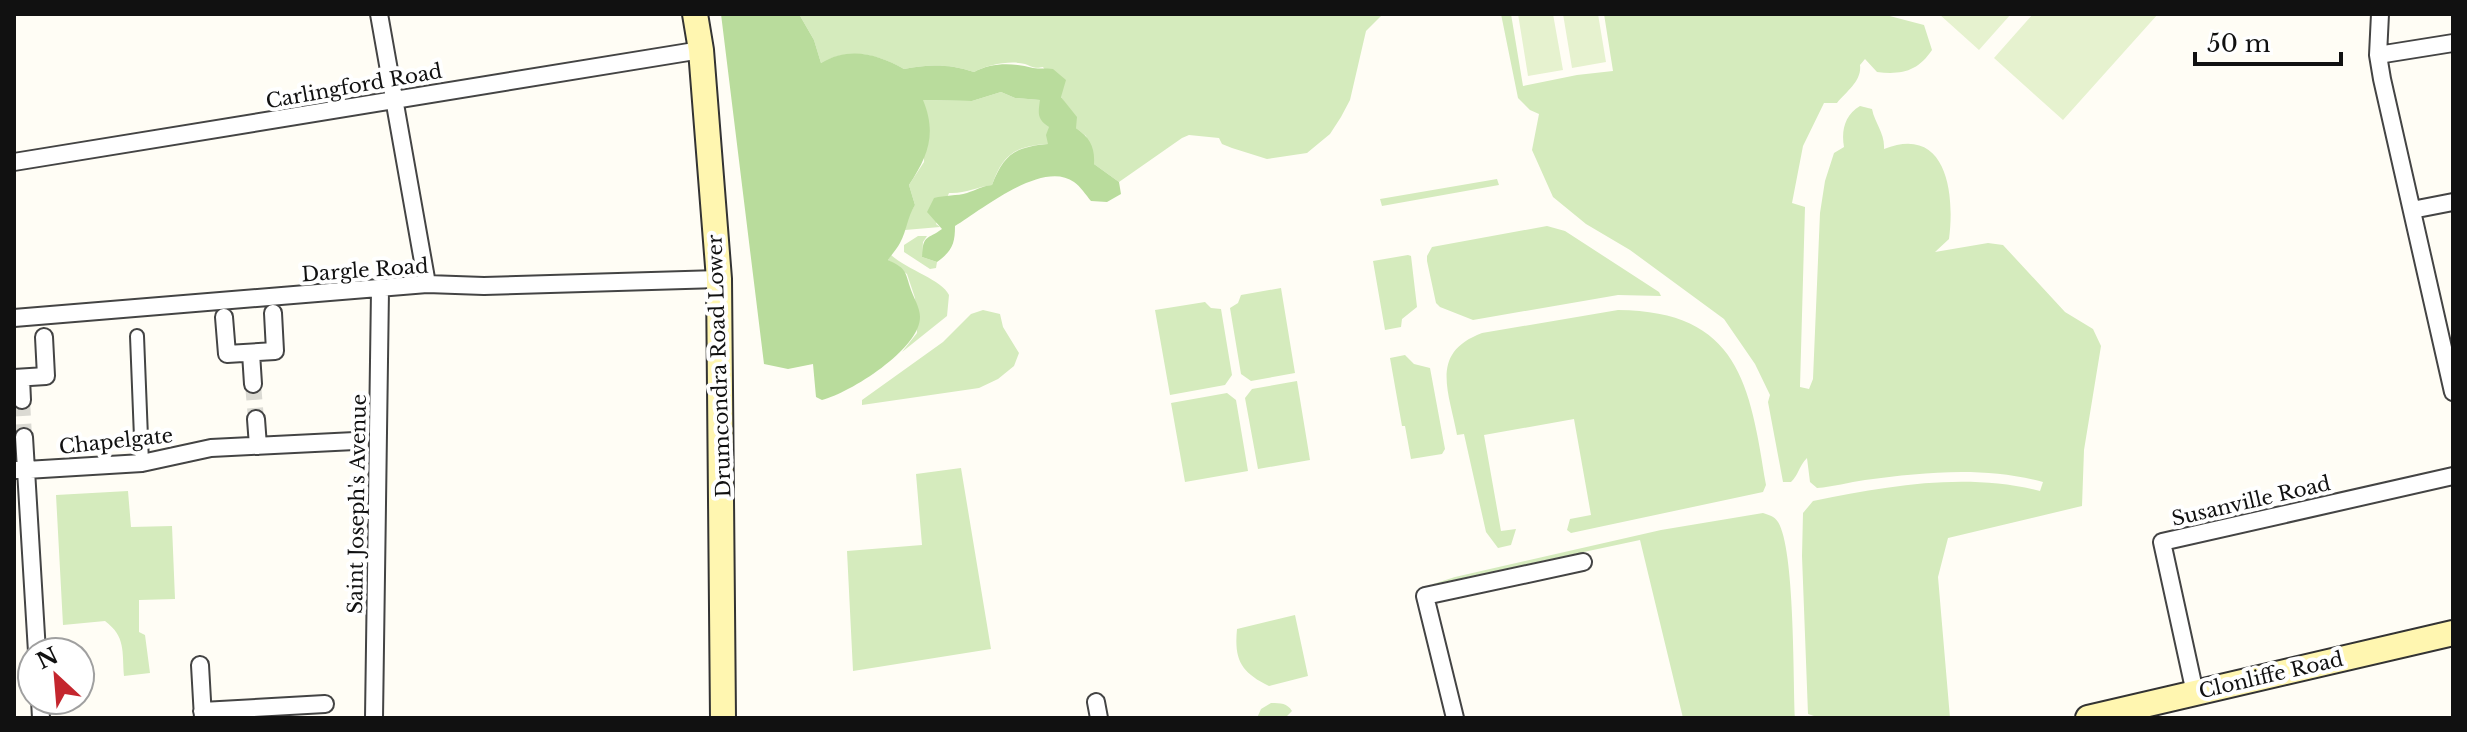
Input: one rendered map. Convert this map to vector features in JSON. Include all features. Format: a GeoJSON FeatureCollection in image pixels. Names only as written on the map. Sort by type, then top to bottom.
{"type":"FeatureCollection","features":[{"type":"Feature","properties":{"kind":"main road","name":"Drumcondra Road Lower"},"geometry":{"type":"LineString","coordinates":[[695,14],[701,50],[719,279],[723,718]]}},
{"type":"Feature","properties":{"kind":"main road","name":"Clonliffe Road"},"geometry":{"type":"LineString","coordinates":[[2088,718],[2453,633]]}},
{"type":"Feature","properties":{"kind":"street"},"geometry":{"type":"LineString","coordinates":[[379,14],[427,284]]}},
{"type":"Feature","properties":{"kind":"street"},"geometry":{"type":"LineString","coordinates":[[2380,14],[2378,55],[2453,392]]}},
{"type":"Feature","properties":{"kind":"street"},"geometry":{"type":"LineString","coordinates":[[2378,55],[2453,43]]}},
{"type":"Feature","properties":{"kind":"street","name":"Carlingford Road"},"geometry":{"type":"LineString","coordinates":[[14,162],[701,50]]}},
{"type":"Feature","properties":{"kind":"street"},"geometry":{"type":"LineString","coordinates":[[2412,210],[2453,202]]}},
{"type":"Feature","properties":{"kind":"street","name":"Dargle Road"},"geometry":{"type":"LineString","coordinates":[[14,318],[427,284],[484,286],[719,279]]}},
{"type":"Feature","properties":{"kind":"street","name":"Saint Joseph's Avenue"},"geometry":{"type":"LineString","coordinates":[[374,718],[380,290]]}},
{"type":"Feature","properties":{"kind":"street"},"geometry":{"type":"LineString","coordinates":[[224,317],[227,354],[251,353],[275,351],[273,313]]}},
{"type":"Feature","properties":{"kind":"street"},"geometry":{"type":"LineString","coordinates":[[137,336],[142,463]]}},
{"type":"Feature","properties":{"kind":"street"},"geometry":{"type":"LineString","coordinates":[[22,400],[18,378],[46,376],[44,337]]}},
{"type":"Feature","properties":{"kind":"street"},"geometry":{"type":"LineString","coordinates":[[251,353],[253,384]]}},
{"type":"Feature","properties":{"kind":"street"},"geometry":{"type":"LineString","coordinates":[[256,419],[258,446]]}},
{"type":"Feature","properties":{"kind":"street"},"geometry":{"type":"LineString","coordinates":[[24,437],[20,470],[36,636]]}},
{"type":"Feature","properties":{"kind":"street","name":"Chapelgate"},"geometry":{"type":"LineString","coordinates":[[20,470],[142,463],[211,448],[355,441]]}},
{"type":"Feature","properties":{"kind":"street","name":"Susanville Road"},"geometry":{"type":"LineString","coordinates":[[2195,693],[2162,542],[2453,476]]}},
{"type":"Feature","properties":{"kind":"street"},"geometry":{"type":"LineString","coordinates":[[1455,718],[1425,596],[1583,562]]}},
{"type":"Feature","properties":{"kind":"street"},"geometry":{"type":"LineString","coordinates":[[200,665],[202,715],[325,704]]}},
{"type":"Feature","properties":{"kind":"green space"},"geometry":{"type":"Polygon","coordinates":[[[721,14],[799,14],[814,40],[821,63],[853,53],[884,59],[904,69],[939,66],[974,72],[1003,64],[1053,69],[1066,80],[1061,97],[1077,117],[1076,128],[1091,143],[1094,164],[1119,182],[1121,194],[1107,202],[1091,201],[1074,182],[1061,177],[1030,182],[1013,189],[955,226],[952,247],[937,262],[922,257],[925,241],[942,229],[927,212],[934,198],[963,194],[992,185],[1001,166],[1012,154],[1027,147],[1048,144],[1046,135],[1049,127],[1039,116],[1040,100],[1015,98],[1001,92],[972,101],[923,100],[930,134],[921,164],[909,185],[915,205],[900,243],[888,260],[904,270],[907,277],[920,313],[917,329],[909,342],[882,368],[849,389],[822,400],[816,397],[813,364],[788,369],[764,364],[721,14]]]}},
{"type":"Feature","properties":{"kind":"green space"},"geometry":{"type":"Polygon","coordinates":[[[799,14],[1383,14],[1366,31],[1350,100],[1341,117],[1330,134],[1307,153],[1267,159],[1222,144],[1219,138],[1189,135],[1119,182],[1094,164],[1086,136],[1076,128],[1043,67],[1013,63],[992,65],[974,72],[939,66],[904,69],[884,59],[863,54],[842,55],[821,63],[814,40],[799,14]]]}},
{"type":"Feature","properties":{"kind":"green space"},"geometry":{"type":"Polygon","coordinates":[[[1501,14],[1511,14],[1523,86],[1613,71],[1604,14],[1882,14],[1924,25],[1932,50],[1921,63],[1909,70],[1877,72],[1865,59],[1856,81],[1837,103],[1824,103],[1803,146],[1792,203],[1805,207],[1800,387],[1809,389],[1813,379],[1820,213],[1825,181],[1834,153],[1844,147],[1843,135],[1848,118],[1860,106],[1872,109],[1884,149],[1905,144],[1922,146],[1934,155],[1942,168],[1948,184],[1951,221],[1949,239],[1935,252],[1988,243],[2003,245],[2065,312],[2093,329],[2101,346],[2084,450],[2082,506],[1948,538],[1938,577],[1950,718],[1820,718],[1808,714],[1803,513],[1813,501],[1898,486],[1983,482],[2040,491],[2043,482],[1999,474],[1954,472],[1887,477],[1817,488],[1810,482],[1807,458],[1791,482],[1783,482],[1768,402],[1770,395],[1755,364],[1724,319],[1630,250],[1586,224],[1553,197],[1532,150],[1539,114],[1518,98],[1501,14]]]}},
{"type":"Feature","properties":{"kind":"green space"},"geometry":{"type":"Polygon","coordinates":[[[1518,14],[1553,14],[1563,70],[1528,76],[1518,14]]]}},
{"type":"Feature","properties":{"kind":"green space"},"geometry":{"type":"Polygon","coordinates":[[[1563,14],[1598,14],[1606,62],[1572,68],[1563,14]]]}},
{"type":"Feature","properties":{"kind":"green space"},"geometry":{"type":"Polygon","coordinates":[[[1939,14],[2011,14],[1979,50],[1939,14]]]}},
{"type":"Feature","properties":{"kind":"green space"},"geometry":{"type":"Polygon","coordinates":[[[2033,14],[2158,14],[2063,120],[1994,58],[2033,14]]]}},
{"type":"Feature","properties":{"kind":"green space"},"geometry":{"type":"Polygon","coordinates":[[[1001,92],[1015,98],[1040,100],[1049,127],[1048,144],[1027,147],[1012,154],[1001,166],[992,185],[949,193],[936,224],[940,227],[905,230],[906,219],[915,205],[909,185],[924,162],[923,100],[972,101],[1001,92]]]}},
{"type":"Feature","properties":{"kind":"green space"},"geometry":{"type":"Polygon","coordinates":[[[1497,179],[1499,185],[1382,206],[1380,199],[1497,179]]]}},
{"type":"Feature","properties":{"kind":"green space"},"geometry":{"type":"Polygon","coordinates":[[[1547,226],[1565,231],[1661,296],[1618,295],[1473,320],[1436,303],[1427,261],[1432,247],[1547,226]]]}},
{"type":"Feature","properties":{"kind":"green space"},"geometry":{"type":"Polygon","coordinates":[[[918,236],[927,236],[923,242],[922,257],[937,262],[936,268],[930,269],[904,252],[904,245],[918,236]]]}},
{"type":"Feature","properties":{"kind":"green space"},"geometry":{"type":"Polygon","coordinates":[[[891,255],[939,285],[949,295],[947,316],[902,352],[917,333],[915,298],[907,274],[888,260],[891,255]]]}},
{"type":"Feature","properties":{"kind":"green space"},"geometry":{"type":"Polygon","coordinates":[[[1411,256],[1417,307],[1402,319],[1401,327],[1385,330],[1373,261],[1411,256]]]}},
{"type":"Feature","properties":{"kind":"green space"},"geometry":{"type":"Polygon","coordinates":[[[1281,288],[1295,373],[1251,381],[1241,374],[1230,308],[1238,303],[1241,295],[1281,288]]]}},
{"type":"Feature","properties":{"kind":"green space"},"geometry":{"type":"Polygon","coordinates":[[[1205,302],[1211,308],[1221,309],[1232,375],[1225,385],[1170,395],[1155,310],[1205,302]]]}},
{"type":"Feature","properties":{"kind":"green space"},"geometry":{"type":"Polygon","coordinates":[[[983,310],[1000,314],[1003,327],[1019,353],[1014,366],[998,379],[979,388],[862,405],[862,400],[943,342],[971,314],[983,310]]]}},
{"type":"Feature","properties":{"kind":"green space"},"geometry":{"type":"Polygon","coordinates":[[[1618,310],[1658,314],[1690,324],[1714,339],[1731,360],[1744,386],[1753,415],[1766,485],[1763,492],[1571,533],[1567,530],[1570,519],[1591,515],[1574,419],[1484,435],[1501,531],[1516,529],[1511,545],[1498,548],[1486,532],[1464,434],[1457,435],[1447,389],[1449,362],[1465,341],[1482,333],[1618,310]]]}},
{"type":"Feature","properties":{"kind":"green space"},"geometry":{"type":"Polygon","coordinates":[[[1405,355],[1414,364],[1430,368],[1445,449],[1442,454],[1411,459],[1390,358],[1405,355]]]}},
{"type":"Feature","properties":{"kind":"green space"},"geometry":{"type":"Polygon","coordinates":[[[1297,381],[1310,460],[1258,469],[1245,398],[1252,389],[1297,381]]]}},
{"type":"Feature","properties":{"kind":"green space"},"geometry":{"type":"Polygon","coordinates":[[[1227,393],[1236,400],[1248,471],[1185,482],[1171,403],[1227,393]]]}},
{"type":"Feature","properties":{"kind":"green space"},"geometry":{"type":"Polygon","coordinates":[[[961,468],[991,649],[853,671],[847,551],[922,545],[916,474],[961,468]]]}},
{"type":"Feature","properties":{"kind":"green space"},"geometry":{"type":"Polygon","coordinates":[[[128,491],[131,527],[172,526],[175,599],[139,600],[139,632],[145,635],[150,673],[124,676],[120,639],[105,621],[63,625],[56,495],[128,491]]]}},
{"type":"Feature","properties":{"kind":"green space"},"geometry":{"type":"Polygon","coordinates":[[[1763,513],[1778,522],[1788,559],[1795,718],[1683,718],[1640,540],[1430,585],[1661,530],[1763,513]]]}},
{"type":"Feature","properties":{"kind":"green space"},"geometry":{"type":"Polygon","coordinates":[[[1295,615],[1308,676],[1269,686],[1252,676],[1241,664],[1237,629],[1295,615]]]}},
{"type":"Feature","properties":{"kind":"green space"},"geometry":{"type":"Polygon","coordinates":[[[1271,703],[1283,704],[1292,711],[1285,718],[1257,718],[1261,709],[1271,703]]]}},
{"type":"Feature","properties":{"kind":"tunnel"},"geometry":{"type":"LineString","coordinates":[[253,384],[256,419]]}},
{"type":"Feature","properties":{"kind":"tunnel"},"geometry":{"type":"LineString","coordinates":[[22,400],[24,437]]}}]}
